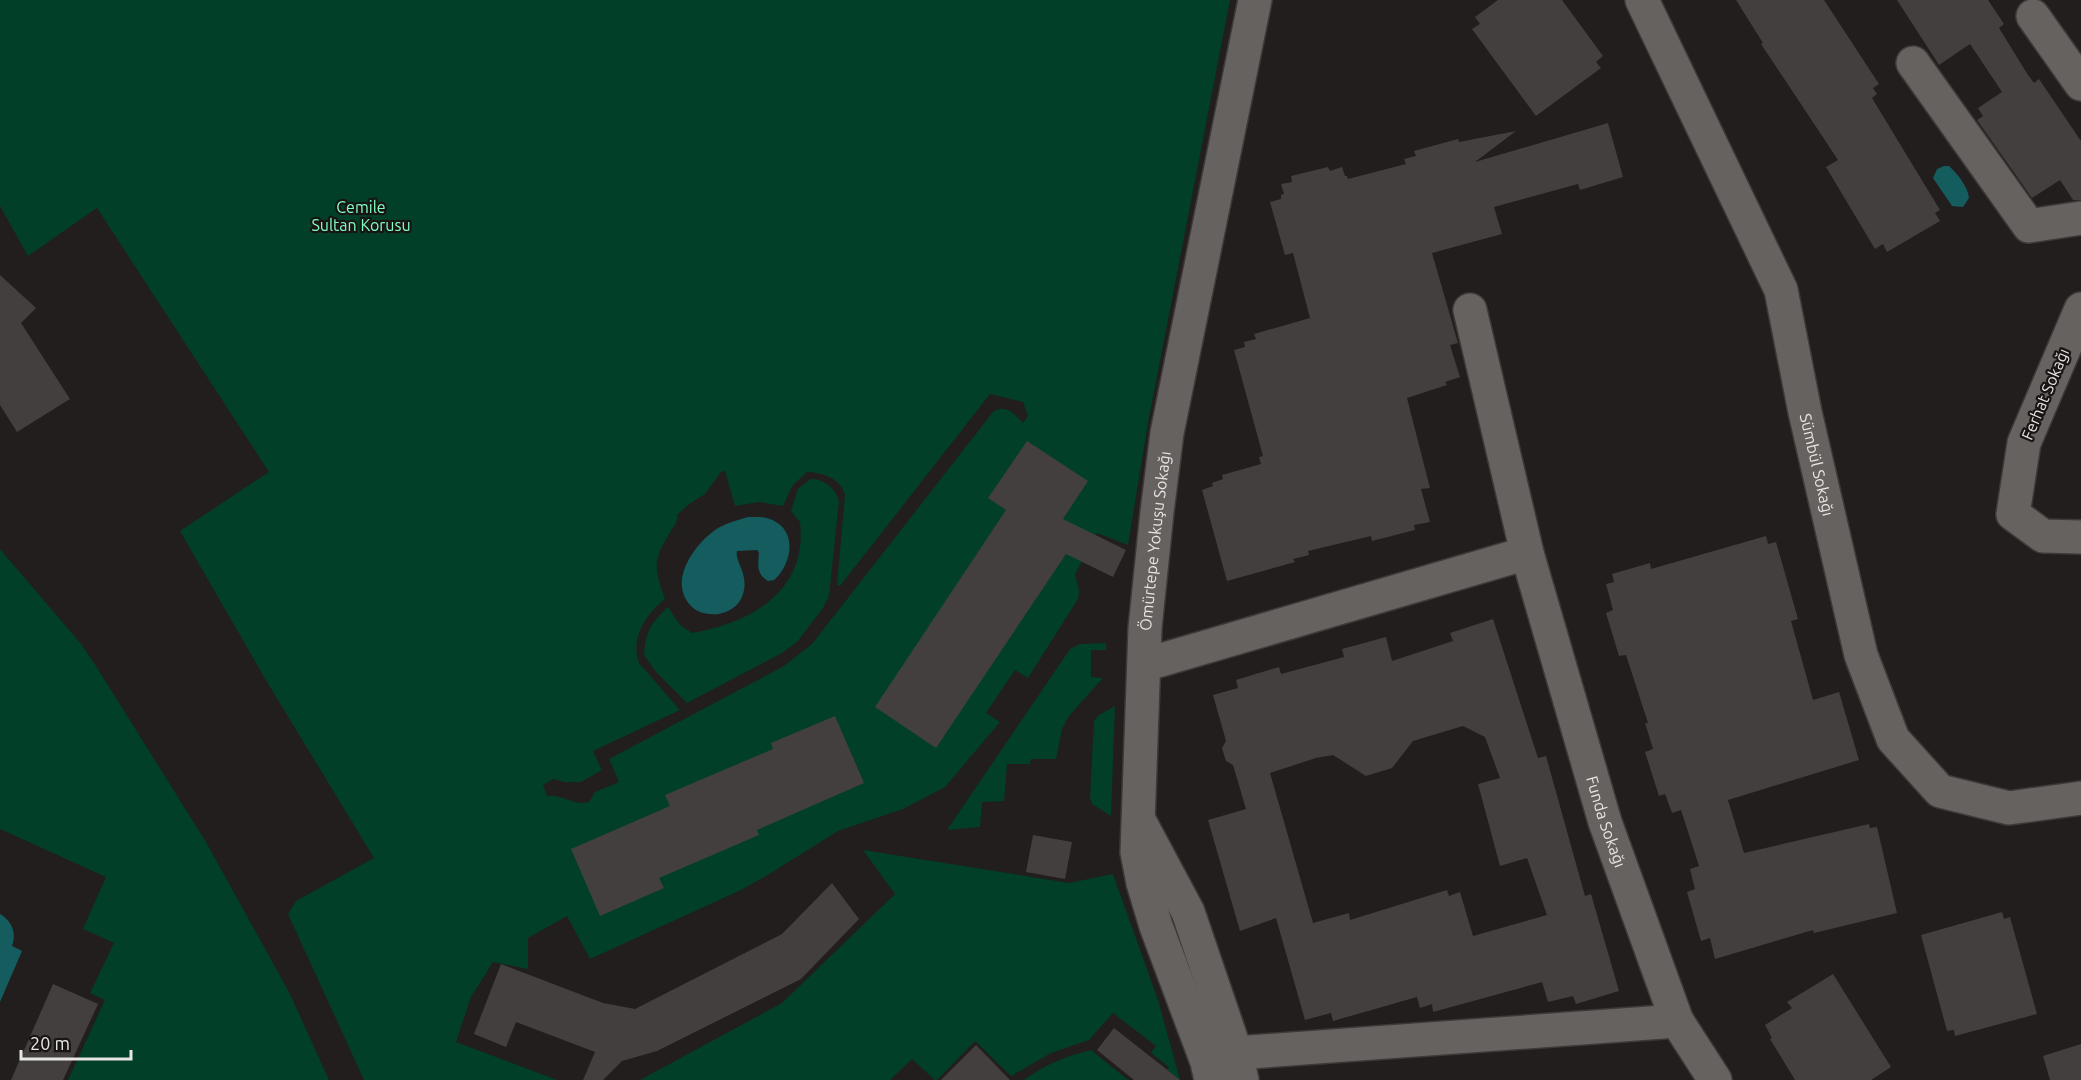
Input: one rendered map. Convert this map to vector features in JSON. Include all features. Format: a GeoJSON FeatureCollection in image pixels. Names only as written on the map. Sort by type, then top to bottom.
{"type":"FeatureCollection","features":[{"type":"Feature","properties":{"kind":"street","name":"Ömürtepe Yokuşu Sokağı"},"geometry":{"type":"LineString","coordinates":[[1211,1080],[1207,1062],[1156,926],[1143,883],[1137,852],[1137,817],[1145,628],[1167,434],[1256,0]]}},
{"type":"Feature","properties":{"kind":"street","name":"Sümbül Sokağı"},"geometry":{"type":"LineString","coordinates":[[1642,0],[1781,290],[1805,412],[1861,655],[1893,739],[1941,791],[2009,808],[2081,798]]}},
{"type":"Feature","properties":{"kind":"street"},"geometry":{"type":"LineString","coordinates":[[2033,16],[2081,84]]}},
{"type":"Feature","properties":{"kind":"street"},"geometry":{"type":"LineString","coordinates":[[1913,63],[2029,226],[2081,218]]}},
{"type":"Feature","properties":{"kind":"street","name":"Ferhat Sokağı"},"geometry":{"type":"LineString","coordinates":[[2081,309],[2024,442],[2013,514],[2043,536],[2081,537]]}},
{"type":"Feature","properties":{"kind":"street","name":"Funda Sokağı"},"geometry":{"type":"LineString","coordinates":[[1470,310],[1527,553],[1605,822],[1677,1021],[1715,1080]]}},
{"type":"Feature","properties":{"kind":"street"},"geometry":{"type":"LineString","coordinates":[[1144,665],[1527,553]]}},
{"type":"Feature","properties":{"kind":"street"},"geometry":{"type":"LineString","coordinates":[[1137,817],[1188,912],[1239,1067],[1677,1021]]}},
{"type":"Feature","properties":{"kind":"green space","name":"Cemile Sultan Korusu"},"geometry":{"type":"Polygon","coordinates":[[[0,0],[1230,0],[1148,423],[1128,545],[1097,533],[1075,574],[1079,590],[1078,599],[1028,678],[1015,670],[986,713],[1000,722],[945,787],[903,809],[838,831],[741,890],[590,959],[567,916],[528,938],[528,969],[493,962],[471,997],[456,1042],[557,1080],[364,1080],[288,914],[296,901],[374,858],[267,682],[180,531],[269,472],[97,208],[28,256],[0,206],[0,0]],[[990,394],[840,586],[837,585],[845,495],[840,484],[825,475],[807,472],[792,486],[783,506],[759,502],[735,506],[725,471],[721,472],[705,494],[677,515],[676,523],[657,560],[657,574],[665,599],[646,619],[638,636],[639,663],[680,710],[593,751],[602,770],[581,782],[553,779],[543,785],[547,796],[583,803],[589,802],[595,792],[619,782],[609,759],[784,666],[812,644],[993,412],[1006,409],[1023,423],[1028,416],[1023,402],[990,394]]]}},
{"type":"Feature","properties":{"kind":"green space"},"geometry":{"type":"Polygon","coordinates":[[[810,479],[820,480],[828,485],[835,492],[839,501],[829,596],[823,608],[797,642],[782,653],[687,703],[656,672],[644,655],[650,628],[668,607],[680,625],[692,633],[735,621],[771,600],[785,585],[795,567],[800,546],[800,522],[791,511],[798,489],[810,479]]]}},
{"type":"Feature","properties":{"kind":"green space"},"geometry":{"type":"Polygon","coordinates":[[[0,549],[81,644],[206,842],[290,994],[329,1080],[68,1080],[105,1000],[90,993],[114,943],[83,929],[106,877],[0,829],[0,549]]]}},
{"type":"Feature","properties":{"kind":"green space"},"geometry":{"type":"Polygon","coordinates":[[[1106,643],[1106,650],[1091,650],[1091,677],[1103,678],[1068,717],[1062,729],[1056,759],[1031,759],[1030,764],[1007,764],[1004,801],[982,802],[980,827],[947,830],[1070,649],[1080,644],[1106,643]]]}},
{"type":"Feature","properties":{"kind":"green space"},"geometry":{"type":"Polygon","coordinates":[[[1115,706],[1111,816],[1092,804],[1090,797],[1094,721],[1099,715],[1115,706]]]}},
{"type":"Feature","properties":{"kind":"green space"},"geometry":{"type":"Polygon","coordinates":[[[863,850],[1069,883],[1113,874],[1158,1000],[1180,1080],[1158,1080],[1169,1067],[1151,1053],[1156,1046],[1113,1013],[1089,1040],[1051,1053],[1011,1076],[975,1041],[937,1080],[912,1059],[890,1080],[640,1080],[782,1003],[895,894],[863,850]]]}},
{"type":"Feature","properties":{"kind":"green space"},"geometry":{"type":"Polygon","coordinates":[[[1091,1050],[1128,1080],[1024,1080],[1056,1062],[1091,1050]]]}},
{"type":"Feature","properties":{"kind":"water"},"geometry":{"type":"Polygon","coordinates":[[[1944,166],[1952,169],[1967,189],[1969,198],[1963,207],[1952,206],[1933,178],[1937,169],[1944,166]]]}},
{"type":"Feature","properties":{"kind":"water"},"geometry":{"type":"Polygon","coordinates":[[[748,517],[769,519],[783,528],[789,542],[784,567],[774,580],[768,581],[761,575],[757,550],[737,551],[745,583],[741,599],[726,612],[707,614],[699,612],[690,605],[684,595],[683,574],[687,563],[693,552],[718,528],[748,517]]]}},
{"type":"Feature","properties":{"kind":"water"},"geometry":{"type":"Polygon","coordinates":[[[0,914],[8,920],[12,928],[14,936],[12,946],[22,951],[0,1002],[0,914]]]}},
{"type":"Feature","properties":{"kind":"building"},"geometry":{"type":"Polygon","coordinates":[[[1498,0],[1562,0],[1603,56],[1596,62],[1601,68],[1536,116],[1472,29],[1480,24],[1475,17],[1498,0]]]}},
{"type":"Feature","properties":{"kind":"building"},"geometry":{"type":"Polygon","coordinates":[[[1736,0],[1824,0],[1879,84],[1873,88],[1877,94],[1872,98],[1940,210],[1935,213],[1940,221],[1887,252],[1883,244],[1875,249],[1826,167],[1838,160],[1761,44],[1763,43],[1736,0]]]}},
{"type":"Feature","properties":{"kind":"building"},"geometry":{"type":"Polygon","coordinates":[[[1897,0],[1988,0],[2004,24],[1999,28],[2028,75],[2034,83],[2039,79],[2081,141],[2081,200],[2073,200],[2060,180],[2032,198],[1977,120],[1983,116],[1978,108],[2002,92],[1970,44],[1939,65],[1897,0]]]}},
{"type":"Feature","properties":{"kind":"building"},"geometry":{"type":"Polygon","coordinates":[[[1608,123],[1623,177],[1580,190],[1578,184],[1494,207],[1502,234],[1432,253],[1458,343],[1450,345],[1460,377],[1445,382],[1447,385],[1407,398],[1430,488],[1421,489],[1430,522],[1414,525],[1415,530],[1372,541],[1371,536],[1308,551],[1309,555],[1293,559],[1295,562],[1227,581],[1202,490],[1223,479],[1222,475],[1261,464],[1259,457],[1263,456],[1234,350],[1245,347],[1244,342],[1256,339],[1254,334],[1310,318],[1293,253],[1285,255],[1270,202],[1281,199],[1281,195],[1284,194],[1281,184],[1292,182],[1291,176],[1328,167],[1330,171],[1342,167],[1348,179],[1406,164],[1404,159],[1416,156],[1414,151],[1458,139],[1459,142],[1516,131],[1475,162],[1608,123]]]}},
{"type":"Feature","properties":{"kind":"building"},"geometry":{"type":"Polygon","coordinates":[[[0,275],[36,308],[21,323],[70,399],[17,432],[0,405],[0,275]]]}},
{"type":"Feature","properties":{"kind":"building"},"geometry":{"type":"Polygon","coordinates":[[[1027,441],[1088,481],[1063,519],[1126,550],[1113,577],[1066,554],[936,748],[875,707],[1006,510],[988,498],[1027,441]]]}},
{"type":"Feature","properties":{"kind":"building"},"geometry":{"type":"Polygon","coordinates":[[[1766,536],[1768,544],[1776,542],[1798,619],[1791,621],[1813,700],[1839,692],[1859,760],[1728,800],[1744,853],[1869,824],[1870,828],[1877,827],[1897,913],[1814,933],[1813,930],[1715,959],[1710,938],[1701,941],[1687,892],[1695,889],[1690,869],[1699,866],[1681,810],[1672,813],[1665,794],[1659,796],[1645,752],[1653,749],[1645,723],[1648,723],[1626,655],[1619,656],[1606,613],[1613,610],[1606,584],[1614,582],[1612,574],[1650,563],[1651,569],[1766,536]]]}},
{"type":"Feature","properties":{"kind":"building"},"geometry":{"type":"Polygon","coordinates":[[[1493,619],[1538,758],[1546,756],[1585,896],[1591,894],[1619,991],[1576,1004],[1573,996],[1548,1002],[1542,982],[1433,1012],[1432,1004],[1420,1008],[1417,997],[1333,1021],[1331,1013],[1305,1020],[1276,918],[1240,931],[1208,820],[1246,809],[1233,765],[1226,761],[1222,748],[1226,741],[1213,695],[1238,688],[1236,680],[1279,667],[1281,674],[1344,657],[1342,649],[1386,637],[1392,661],[1453,641],[1450,633],[1493,619]],[[1463,726],[1413,741],[1392,768],[1366,776],[1333,755],[1270,773],[1313,923],[1349,913],[1350,920],[1447,890],[1449,896],[1460,892],[1473,936],[1547,915],[1527,858],[1500,866],[1478,784],[1500,778],[1485,737],[1463,726]]]}},
{"type":"Feature","properties":{"kind":"building"},"geometry":{"type":"Polygon","coordinates":[[[835,716],[864,783],[757,830],[759,835],[659,878],[664,888],[600,916],[571,849],[670,806],[665,795],[773,749],[771,743],[835,716]]]}},
{"type":"Feature","properties":{"kind":"building"},"geometry":{"type":"Polygon","coordinates":[[[1033,835],[1072,842],[1065,879],[1026,872],[1033,835]]]}},
{"type":"Feature","properties":{"kind":"building"},"geometry":{"type":"Polygon","coordinates":[[[832,883],[859,919],[801,979],[657,1051],[622,1061],[603,1080],[583,1080],[595,1052],[516,1022],[506,1047],[474,1034],[501,964],[603,1003],[635,1009],[782,934],[832,883]]]}},
{"type":"Feature","properties":{"kind":"building"},"geometry":{"type":"Polygon","coordinates":[[[2002,912],[2004,919],[2010,917],[2037,1014],[1955,1036],[1954,1030],[1947,1031],[1921,935],[2002,912]]]}},
{"type":"Feature","properties":{"kind":"building"},"geometry":{"type":"Polygon","coordinates":[[[1833,974],[1891,1067],[1871,1080],[1795,1080],[1770,1039],[1772,1038],[1765,1025],[1792,1008],[1787,1002],[1833,974]]]}},
{"type":"Feature","properties":{"kind":"building"},"geometry":{"type":"Polygon","coordinates":[[[53,984],[98,1004],[63,1080],[11,1080],[53,984]]]}},
{"type":"Feature","properties":{"kind":"building"},"geometry":{"type":"Polygon","coordinates":[[[1114,1028],[1180,1080],[1134,1080],[1097,1050],[1114,1028]]]}},
{"type":"Feature","properties":{"kind":"building"},"geometry":{"type":"Polygon","coordinates":[[[2081,1044],[2081,1080],[2050,1080],[2043,1056],[2081,1044]]]}},
{"type":"Feature","properties":{"kind":"building"},"geometry":{"type":"Polygon","coordinates":[[[976,1045],[1010,1080],[941,1080],[976,1045]]]}}]}
